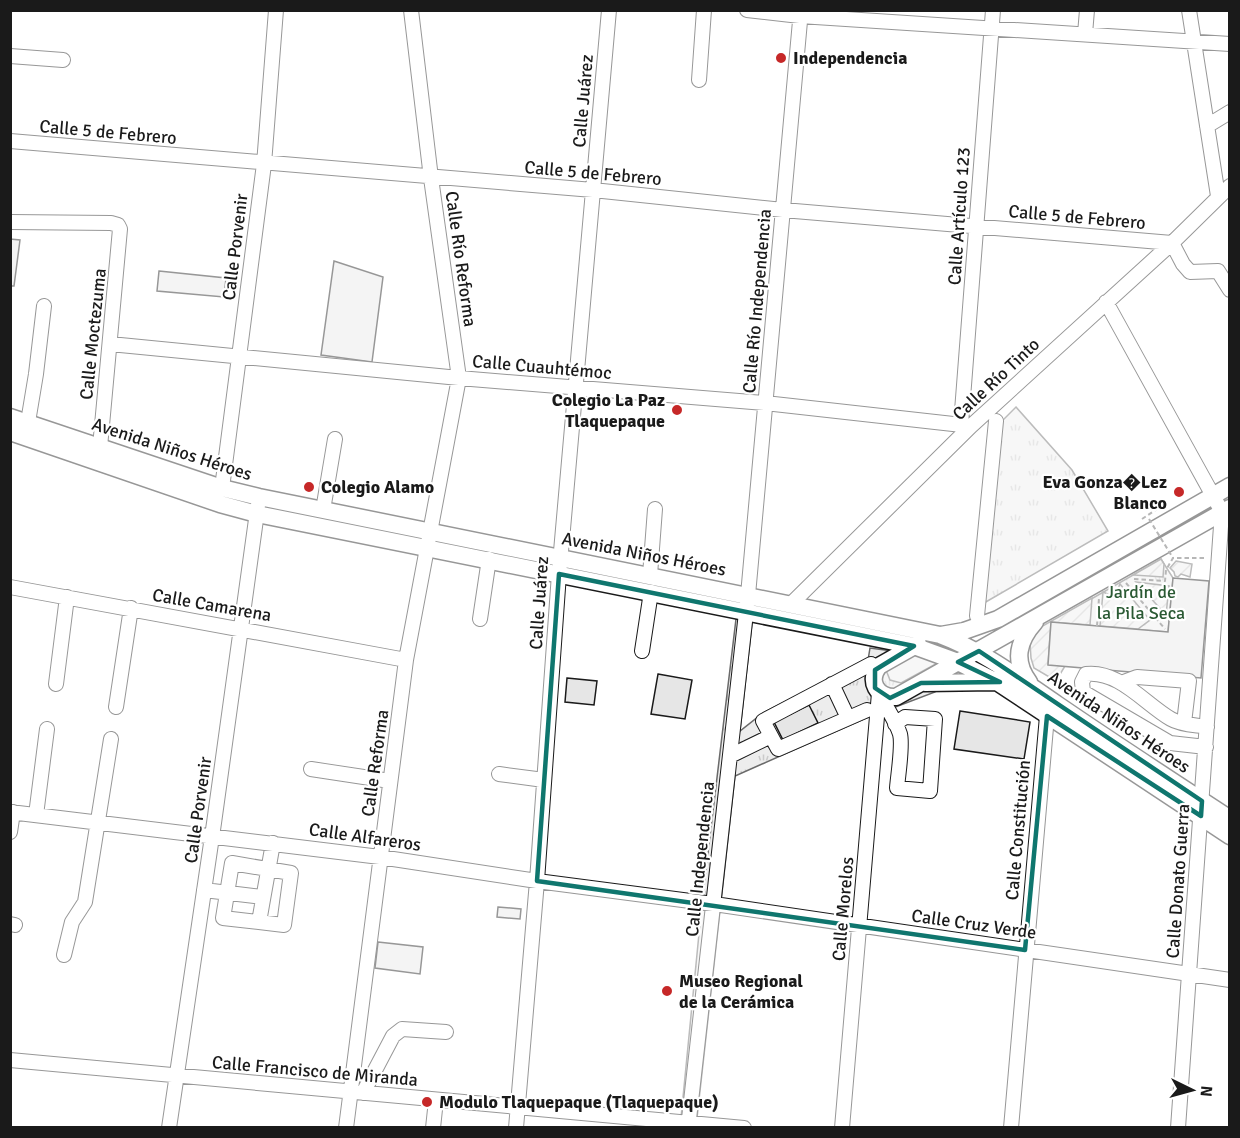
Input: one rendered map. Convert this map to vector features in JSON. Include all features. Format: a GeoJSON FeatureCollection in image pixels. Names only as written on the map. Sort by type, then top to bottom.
{"type":"FeatureCollection","features":[{"type":"Feature","properties":{"kind":"main road","name":"Avenida Niños Héroes"},"geometry":{"type":"LineString","coordinates":[[10,417],[222,488],[258,506],[560,565],[651,592],[747,603],[791,604],[940,635],[979,651],[1033,688],[1201,809],[1230,836]]}},
{"type":"Feature","properties":{"kind":"main road","name":"Avenida Niños Héroes"},"geometry":{"type":"LineString","coordinates":[[10,432],[210,501],[323,510],[429,539],[489,559],[650,575],[747,603],[914,646],[958,662],[997,682],[1047,716],[1201,809],[1230,819]]}},
{"type":"Feature","properties":{"kind":"main road"},"geometry":{"type":"LineString","coordinates":[[1226,510],[896,697],[890,698],[879,693],[873,682],[875,670],[879,666],[914,646],[940,635],[964,631],[998,619],[1230,486]]}},
{"type":"Feature","properties":{"kind":"main road"},"geometry":{"type":"LineString","coordinates":[[1033,688],[1021,669],[1018,654],[1023,637],[1039,617]]}},
{"type":"Feature","properties":{"kind":"main road"},"geometry":{"type":"LineString","coordinates":[[921,683],[997,682]]}},
{"type":"Feature","properties":{"kind":"street","name":"Calle Porvenir"},"geometry":{"type":"LineString","coordinates":[[222,488],[264,164],[276,10]]}},
{"type":"Feature","properties":{"kind":"street","name":"Calle Río Reforma"},"geometry":{"type":"LineString","coordinates":[[411,10],[431,178],[459,378],[429,539]]}},
{"type":"Feature","properties":{"kind":"street","name":"Calle Juárez"},"geometry":{"type":"LineString","coordinates":[[516,1128],[560,565],[609,10]]}},
{"type":"Feature","properties":{"kind":"street"},"geometry":{"type":"LineString","coordinates":[[699,80],[704,10]]}},
{"type":"Feature","properties":{"kind":"street"},"geometry":{"type":"LineString","coordinates":[[747,10],[889,16],[992,28],[1230,44]]}},
{"type":"Feature","properties":{"kind":"street","name":"Calle Artículo 123"},"geometry":{"type":"LineString","coordinates":[[966,425],[976,226],[993,10]]}},
{"type":"Feature","properties":{"kind":"street"},"geometry":{"type":"LineString","coordinates":[[1085,34],[1087,10]]}},
{"type":"Feature","properties":{"kind":"street"},"geometry":{"type":"LineString","coordinates":[[1189,10],[1218,196]]}},
{"type":"Feature","properties":{"kind":"street","name":"Calle Río Independencia"},"geometry":{"type":"LineString","coordinates":[[747,603],[801,13]]}},
{"type":"Feature","properties":{"kind":"street"},"geometry":{"type":"LineString","coordinates":[[10,56],[63,60]]}},
{"type":"Feature","properties":{"kind":"street"},"geometry":{"type":"LineString","coordinates":[[1207,126],[1230,112]]}},
{"type":"Feature","properties":{"kind":"street","name":"Calle 5 de Febrero"},"geometry":{"type":"LineString","coordinates":[[10,141],[593,190],[783,210],[1172,243]]}},
{"type":"Feature","properties":{"kind":"street","name":"Calle Río Tinto"},"geometry":{"type":"LineString","coordinates":[[791,604],[966,425],[1172,243],[1230,186]]}},
{"type":"Feature","properties":{"kind":"street","name":"Calle Moctezuma"},"geometry":{"type":"LineString","coordinates":[[10,222],[111,222],[118,225],[121,233],[100,447]]}},
{"type":"Feature","properties":{"kind":"street"},"geometry":{"type":"LineString","coordinates":[[1172,243],[1189,271],[1194,273],[1218,271],[1230,290]]}},
{"type":"Feature","properties":{"kind":"street","name":"Calle Donato Guerra"},"geometry":{"type":"LineString","coordinates":[[1106,302],[1214,495],[1226,510],[1207,727],[1178,1128]]}},
{"type":"Feature","properties":{"kind":"street"},"geometry":{"type":"LineString","coordinates":[[28,422],[44,306]]}},
{"type":"Feature","properties":{"kind":"street","name":"Calle Cuauhtémoc"},"geometry":{"type":"LineString","coordinates":[[110,344],[459,378],[765,403],[966,425]]}},
{"type":"Feature","properties":{"kind":"street"},"geometry":{"type":"LineString","coordinates":[[977,616],[996,421]]}},
{"type":"Feature","properties":{"kind":"street"},"geometry":{"type":"LineString","coordinates":[[323,510],[335,439]]}},
{"type":"Feature","properties":{"kind":"street","name":"Calle Porvenir"},"geometry":{"type":"LineString","coordinates":[[169,1128],[175,1076],[213,836],[258,506]]}},
{"type":"Feature","properties":{"kind":"street"},"geometry":{"type":"LineString","coordinates":[[650,575],[655,509]]}},
{"type":"Feature","properties":{"kind":"street","name":"Calle Reforma"},"geometry":{"type":"LineString","coordinates":[[346,1128],[357,1093],[380,857],[406,660],[429,539]]}},
{"type":"Feature","properties":{"kind":"street"},"geometry":{"type":"LineString","coordinates":[[480,619],[489,559]]}},
{"type":"Feature","properties":{"kind":"street","name":"Calle Camarena"},"geometry":{"type":"LineString","coordinates":[[10,587],[406,660]]}},
{"type":"Feature","properties":{"kind":"street"},"geometry":{"type":"LineString","coordinates":[[642,651],[651,592]]}},
{"type":"Feature","properties":{"kind":"street"},"geometry":{"type":"LineString","coordinates":[[56,684],[67,597]]}},
{"type":"Feature","properties":{"kind":"street","name":"Calle Independencia"},"geometry":{"type":"LineString","coordinates":[[689,1126],[747,603]]}},
{"type":"Feature","properties":{"kind":"street"},"geometry":{"type":"LineString","coordinates":[[116,707],[131,608]]}},
{"type":"Feature","properties":{"kind":"street"},"geometry":{"type":"LineString","coordinates":[[867,710],[778,749],[763,721],[871,663]]}},
{"type":"Feature","properties":{"kind":"street"},"geometry":{"type":"LineString","coordinates":[[1206,747],[1170,743],[1083,692],[1082,682],[1086,674],[1096,672],[1121,683],[1172,720],[1207,727]]}},
{"type":"Feature","properties":{"kind":"street"},"geometry":{"type":"LineString","coordinates":[[1121,683],[1137,677],[1189,681],[1184,723]]}},
{"type":"Feature","properties":{"kind":"street"},"geometry":{"type":"LineString","coordinates":[[832,684],[848,718]]}},
{"type":"Feature","properties":{"kind":"street"},"geometry":{"type":"LineString","coordinates":[[879,693],[900,720]]}},
{"type":"Feature","properties":{"kind":"street","name":"Calle Morelos"},"geometry":{"type":"LineString","coordinates":[[842,1128],[879,693]]}},
{"type":"Feature","properties":{"kind":"street"},"geometry":{"type":"LineString","coordinates":[[896,697],[900,720],[897,788],[930,791],[935,719],[900,720]]}},
{"type":"Feature","properties":{"kind":"street","name":"Calle Constitución"},"geometry":{"type":"LineString","coordinates":[[1011,1128],[1047,716]]}},
{"type":"Feature","properties":{"kind":"street"},"geometry":{"type":"LineString","coordinates":[[36,814],[47,729]]}},
{"type":"Feature","properties":{"kind":"street"},"geometry":{"type":"LineString","coordinates":[[730,756],[771,736]]}},
{"type":"Feature","properties":{"kind":"street"},"geometry":{"type":"LineString","coordinates":[[64,955],[72,922],[86,902],[111,739]]}},
{"type":"Feature","properties":{"kind":"street"},"geometry":{"type":"LineString","coordinates":[[311,769],[390,781]]}},
{"type":"Feature","properties":{"kind":"street"},"geometry":{"type":"LineString","coordinates":[[499,774],[544,780]]}},
{"type":"Feature","properties":{"kind":"street"},"geometry":{"type":"LineString","coordinates":[[10,832],[12,812]]}},
{"type":"Feature","properties":{"kind":"street","name":"Calle Alfareros"},"geometry":{"type":"LineString","coordinates":[[12,812],[380,857],[537,881],[713,904]]}},
{"type":"Feature","properties":{"kind":"street"},"geometry":{"type":"LineString","coordinates":[[259,922],[273,843]]}},
{"type":"Feature","properties":{"kind":"street"},"geometry":{"type":"LineString","coordinates":[[232,862],[268,869],[291,873],[284,925],[223,918],[232,862]]}},
{"type":"Feature","properties":{"kind":"street"},"geometry":{"type":"LineString","coordinates":[[204,890],[262,897]]}},
{"type":"Feature","properties":{"kind":"street","name":"Calle Cruz Verde"},"geometry":{"type":"LineString","coordinates":[[713,904],[1230,980]]}},
{"type":"Feature","properties":{"kind":"street"},"geometry":{"type":"LineString","coordinates":[[357,1093],[393,1036],[402,1029],[446,1032]]}},
{"type":"Feature","properties":{"kind":"street","name":"Calle Francisco de Miranda"},"geometry":{"type":"LineString","coordinates":[[10,1060],[689,1126],[744,1128]]}},
{"type":"Feature","properties":{"kind":"street"},"geometry":{"type":"LineString","coordinates":[[433,1128],[436,1100]]}},
{"type":"Feature","properties":{"kind":"path"},"geometry":{"type":"LineString","coordinates":[[1155,506],[1157,510],[1148,518],[1173,558]]}},
{"type":"Feature","properties":{"kind":"path"},"geometry":{"type":"LineString","coordinates":[[1173,558],[1207,558]]}},
{"type":"Feature","properties":{"kind":"path"},"geometry":{"type":"LineString","coordinates":[[1165,629],[1122,578],[1165,581],[1166,570],[1173,558]]}},
{"type":"Feature","properties":{"kind":"path"},"geometry":{"type":"LineString","coordinates":[[1097,626],[1099,591]]}},
{"type":"Feature","properties":{"kind":"highlighted area"},"geometry":{"type":"Polygon","coordinates":[[[559,574],[914,646],[875,670],[875,688],[890,698],[921,683],[1000,682],[958,662],[979,651],[1202,801],[1201,816],[1047,716],[1025,950],[537,881],[559,574]]]}},
{"type":"Feature","properties":{"kind":"green space"},"geometry":{"type":"Polygon","coordinates":[[[1016,407],[1072,470],[1108,531],[984,603],[1001,422],[1016,407]]]}},
{"type":"Feature","properties":{"kind":"green space","name":"Jardín de la Pila Seca"},"geometry":{"type":"Polygon","coordinates":[[[1161,559],[1173,578],[1168,632],[1051,622],[1161,559]]]}},
{"type":"Feature","properties":{"kind":"green space"},"geometry":{"type":"Polygon","coordinates":[[[1161,559],[1164,564],[1163,577],[1133,575],[1161,559]]]}},
{"type":"Feature","properties":{"kind":"green space"},"geometry":{"type":"Polygon","coordinates":[[[1176,561],[1192,564],[1190,577],[1181,574],[1178,577],[1175,576],[1170,568],[1176,561]]]}},
{"type":"Feature","properties":{"kind":"green space"},"geometry":{"type":"Polygon","coordinates":[[[1136,582],[1169,586],[1166,615],[1136,582]]]}},
{"type":"Feature","properties":{"kind":"green space"},"geometry":{"type":"Polygon","coordinates":[[[1120,584],[1150,620],[1138,629],[1100,626],[1103,592],[1110,595],[1117,591],[1120,584]]]}},
{"type":"Feature","properties":{"kind":"green space"},"geometry":{"type":"Polygon","coordinates":[[[1092,598],[1090,625],[1051,622],[1048,664],[1065,666],[1056,681],[1034,668],[1030,643],[1039,628],[1092,598]]]}},
{"type":"Feature","properties":{"kind":"green space"},"geometry":{"type":"Polygon","coordinates":[[[736,619],[752,623],[740,731],[763,713],[868,660],[870,648],[921,655],[936,663],[940,677],[935,692],[864,719],[735,776],[696,1127],[680,1128],[702,903],[736,619]]]}},
{"type":"Feature","properties":{"kind":"shaded area"},"geometry":{"type":"Polygon","coordinates":[[[913,649],[945,659],[901,683],[890,680],[886,670],[913,649]]]}},
{"type":"Feature","properties":{"kind":"building"},"geometry":{"type":"Polygon","coordinates":[[[10,239],[20,240],[14,286],[10,286],[10,239]]]}},
{"type":"Feature","properties":{"kind":"building"},"geometry":{"type":"Polygon","coordinates":[[[334,261],[383,277],[372,362],[321,355],[334,261]]]}},
{"type":"Feature","properties":{"kind":"building"},"geometry":{"type":"Polygon","coordinates":[[[159,271],[226,278],[224,297],[157,291],[159,271]]]}},
{"type":"Feature","properties":{"kind":"building"},"geometry":{"type":"Polygon","coordinates":[[[1173,578],[1209,581],[1201,678],[1048,665],[1051,622],[1168,632],[1173,578]]]}},
{"type":"Feature","properties":{"kind":"building"},"geometry":{"type":"Polygon","coordinates":[[[658,674],[692,680],[685,719],[651,714],[658,674]]]}},
{"type":"Feature","properties":{"kind":"building"},"geometry":{"type":"Polygon","coordinates":[[[567,678],[597,681],[594,705],[565,702],[567,678]]]}},
{"type":"Feature","properties":{"kind":"building"},"geometry":{"type":"Polygon","coordinates":[[[809,705],[818,723],[783,740],[774,722],[809,705]]]}},
{"type":"Feature","properties":{"kind":"building"},"geometry":{"type":"Polygon","coordinates":[[[960,711],[1030,722],[1024,759],[954,749],[960,711]]]}},
{"type":"Feature","properties":{"kind":"building"},"geometry":{"type":"Polygon","coordinates":[[[498,907],[521,909],[520,919],[497,917],[498,907]]]}},
{"type":"Feature","properties":{"kind":"building"},"geometry":{"type":"Polygon","coordinates":[[[378,942],[423,947],[420,974],[375,968],[378,942]]]}},
{"type":"Feature","properties":{"kind":"place","name":"Independencia"},"geometry":{"type":"Point","coordinates":[781,58]}},
{"type":"Feature","properties":{"kind":"place","name":"Colegio La Paz Tlaquepaque"},"geometry":{"type":"Point","coordinates":[677,410]}},
{"type":"Feature","properties":{"kind":"place","name":"Colegio Alamo"},"geometry":{"type":"Point","coordinates":[309,487]}},
{"type":"Feature","properties":{"kind":"place","name":"Eva Gonza�Lez Blanco"},"geometry":{"type":"Point","coordinates":[1179,492]}},
{"type":"Feature","properties":{"kind":"place","name":"Museo Regional de la Cerámica"},"geometry":{"type":"Point","coordinates":[667,991]}},
{"type":"Feature","properties":{"kind":"place","name":"Modulo Tlaquepaque (Tlaquepaque)"},"geometry":{"type":"Point","coordinates":[427,1102]}}]}
